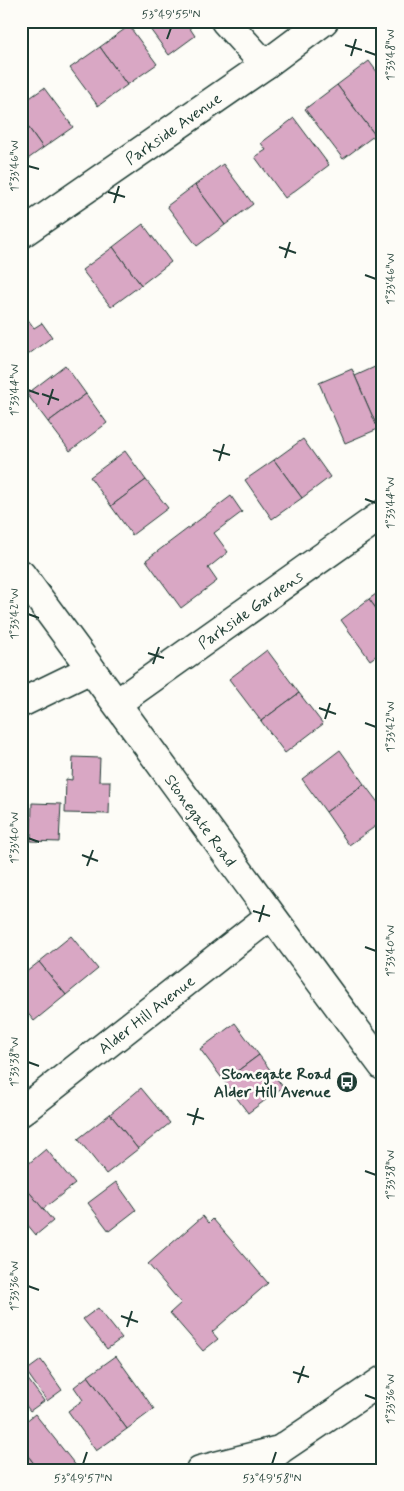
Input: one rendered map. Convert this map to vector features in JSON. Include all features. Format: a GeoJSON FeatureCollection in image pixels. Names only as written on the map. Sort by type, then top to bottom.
{"type":"FeatureCollection","features":[{"type":"Feature","properties":{"kind":"street"},"geometry":{"type":"LineString","coordinates":[[225,21],[265,65]]}},
{"type":"Feature","properties":{"kind":"street","name":"Parkside Avenue"},"geometry":{"type":"LineString","coordinates":[[21,234],[265,65],[324,21]]}},
{"type":"Feature","properties":{"kind":"street","name":"Parkside Gardens"},"geometry":{"type":"LineString","coordinates":[[117,703],[383,514]]}},
{"type":"Feature","properties":{"kind":"street","name":"Stonegate Road"},"geometry":{"type":"LineString","coordinates":[[21,574],[117,703],[270,916],[383,1066]]}},
{"type":"Feature","properties":{"kind":"street"},"geometry":{"type":"LineString","coordinates":[[21,703],[92,669]]}},
{"type":"Feature","properties":{"kind":"street","name":"Alder Hill Avenue"},"geometry":{"type":"LineString","coordinates":[[21,1112],[270,916]]}},
{"type":"Feature","properties":{"kind":"street"},"geometry":{"type":"LineString","coordinates":[[255,1470],[281,1449],[383,1380]]}},
{"type":"Feature","properties":{"kind":"street"},"geometry":{"type":"LineString","coordinates":[[200,1470],[281,1449]]}},
{"type":"Feature","properties":{"kind":"building"},"geometry":{"type":"Polygon","coordinates":[[[144,21],[185,21],[195,36],[169,55],[144,21]]]}},
{"type":"Feature","properties":{"kind":"building"},"geometry":{"type":"Polygon","coordinates":[[[129,26],[157,64],[127,85],[100,47],[129,26]]]}},
{"type":"Feature","properties":{"kind":"building"},"geometry":{"type":"Polygon","coordinates":[[[100,47],[127,85],[98,106],[70,68],[100,47]]]}},
{"type":"Feature","properties":{"kind":"building"},"geometry":{"type":"Polygon","coordinates":[[[369,61],[383,80],[383,129],[375,135],[337,85],[369,61]]]}},
{"type":"Feature","properties":{"kind":"building"},"geometry":{"type":"Polygon","coordinates":[[[337,85],[375,135],[343,159],[305,109],[337,85]]]}},
{"type":"Feature","properties":{"kind":"building"},"geometry":{"type":"Polygon","coordinates":[[[44,88],[73,127],[43,148],[21,117],[21,104],[44,88]]]}},
{"type":"Feature","properties":{"kind":"building"},"geometry":{"type":"Polygon","coordinates":[[[21,117],[43,148],[21,164],[21,117]]]}},
{"type":"Feature","properties":{"kind":"building"},"geometry":{"type":"Polygon","coordinates":[[[294,118],[329,165],[285,198],[255,157],[266,150],[261,143],[294,118]]]}},
{"type":"Feature","properties":{"kind":"building"},"geometry":{"type":"Polygon","coordinates":[[[223,164],[253,204],[225,225],[195,185],[223,164]]]}},
{"type":"Feature","properties":{"kind":"building"},"geometry":{"type":"Polygon","coordinates":[[[195,185],[225,225],[197,246],[167,206],[195,185]]]}},
{"type":"Feature","properties":{"kind":"building"},"geometry":{"type":"Polygon","coordinates":[[[143,224],[171,262],[141,285],[113,247],[143,224]]]}},
{"type":"Feature","properties":{"kind":"building"},"geometry":{"type":"Polygon","coordinates":[[[113,247],[141,285],[111,307],[82,270],[113,247]]]}},
{"type":"Feature","properties":{"kind":"building"},"geometry":{"type":"Polygon","coordinates":[[[21,310],[34,328],[42,323],[52,337],[21,360],[21,310]]]}},
{"type":"Feature","properties":{"kind":"building"},"geometry":{"type":"Polygon","coordinates":[[[65,365],[86,394],[48,422],[27,394],[65,365]]]}},
{"type":"Feature","properties":{"kind":"building"},"geometry":{"type":"Polygon","coordinates":[[[377,366],[383,376],[383,427],[378,429],[355,376],[377,366]]]}},
{"type":"Feature","properties":{"kind":"building"},"geometry":{"type":"Polygon","coordinates":[[[352,369],[378,429],[345,443],[319,383],[352,369]]]}},
{"type":"Feature","properties":{"kind":"building"},"geometry":{"type":"Polygon","coordinates":[[[86,394],[107,423],[70,451],[48,422],[86,394]]]}},
{"type":"Feature","properties":{"kind":"building"},"geometry":{"type":"Polygon","coordinates":[[[303,439],[330,477],[302,498],[274,460],[303,439]]]}},
{"type":"Feature","properties":{"kind":"building"},"geometry":{"type":"Polygon","coordinates":[[[125,451],[146,480],[111,506],[90,477],[125,451]]]}},
{"type":"Feature","properties":{"kind":"building"},"geometry":{"type":"Polygon","coordinates":[[[274,460],[302,498],[272,519],[245,480],[274,460]]]}},
{"type":"Feature","properties":{"kind":"building"},"geometry":{"type":"Polygon","coordinates":[[[146,480],[168,508],[132,535],[111,506],[146,480]]]}},
{"type":"Feature","properties":{"kind":"building"},"geometry":{"type":"Polygon","coordinates":[[[231,496],[242,512],[214,533],[228,552],[208,568],[217,581],[181,608],[146,560],[231,496]]]}},
{"type":"Feature","properties":{"kind":"building"},"geometry":{"type":"Polygon","coordinates":[[[383,589],[383,618],[369,599],[383,589]]]}},
{"type":"Feature","properties":{"kind":"building"},"geometry":{"type":"Polygon","coordinates":[[[369,599],[383,618],[383,651],[370,660],[341,620],[369,599]]]}},
{"type":"Feature","properties":{"kind":"building"},"geometry":{"type":"Polygon","coordinates":[[[267,650],[299,693],[261,721],[229,679],[267,650]]]}},
{"type":"Feature","properties":{"kind":"building"},"geometry":{"type":"Polygon","coordinates":[[[299,693],[323,724],[285,753],[261,721],[299,693]]]}},
{"type":"Feature","properties":{"kind":"building"},"geometry":{"type":"Polygon","coordinates":[[[340,750],[364,784],[326,812],[302,779],[340,750]]]}},
{"type":"Feature","properties":{"kind":"building"},"geometry":{"type":"Polygon","coordinates":[[[73,757],[100,758],[99,781],[110,781],[109,814],[65,813],[66,779],[72,780],[73,757]]]}},
{"type":"Feature","properties":{"kind":"building"},"geometry":{"type":"Polygon","coordinates":[[[364,784],[383,809],[383,821],[349,845],[326,812],[364,784]]]}},
{"type":"Feature","properties":{"kind":"building"},"geometry":{"type":"Polygon","coordinates":[[[32,803],[61,804],[59,842],[31,841],[32,803]]]}},
{"type":"Feature","properties":{"kind":"building"},"geometry":{"type":"Polygon","coordinates":[[[71,936],[98,969],[66,995],[39,962],[71,936]]]}},
{"type":"Feature","properties":{"kind":"building"},"geometry":{"type":"Polygon","coordinates":[[[39,962],[66,995],[34,1021],[21,1005],[21,976],[39,962]]]}},
{"type":"Feature","properties":{"kind":"building"},"geometry":{"type":"Polygon","coordinates":[[[235,1023],[259,1055],[224,1081],[200,1049],[235,1023]]]}},
{"type":"Feature","properties":{"kind":"building"},"geometry":{"type":"Polygon","coordinates":[[[259,1055],[283,1087],[248,1113],[224,1081],[259,1055]]]}},
{"type":"Feature","properties":{"kind":"building"},"geometry":{"type":"Polygon","coordinates":[[[141,1088],[170,1123],[138,1149],[110,1114],[141,1088]]]}},
{"type":"Feature","properties":{"kind":"building"},"geometry":{"type":"Polygon","coordinates":[[[110,1114],[138,1149],[106,1174],[78,1139],[110,1114]]]}},
{"type":"Feature","properties":{"kind":"building"},"geometry":{"type":"Polygon","coordinates":[[[46,1149],[75,1184],[43,1209],[21,1182],[21,1170],[46,1149]]]}},
{"type":"Feature","properties":{"kind":"building"},"geometry":{"type":"Polygon","coordinates":[[[21,1182],[53,1221],[36,1235],[26,1223],[21,1227],[21,1182]]]}},
{"type":"Feature","properties":{"kind":"building"},"geometry":{"type":"Polygon","coordinates":[[[116,1182],[136,1210],[109,1231],[88,1203],[116,1182]]]}},
{"type":"Feature","properties":{"kind":"building"},"geometry":{"type":"Polygon","coordinates":[[[203,1216],[209,1223],[213,1219],[268,1283],[212,1332],[218,1339],[203,1351],[170,1313],[181,1303],[148,1264],[203,1216]]]}},
{"type":"Feature","properties":{"kind":"building"},"geometry":{"type":"Polygon","coordinates":[[[98,1308],[122,1338],[107,1349],[83,1319],[98,1308]]]}},
{"type":"Feature","properties":{"kind":"building"},"geometry":{"type":"Polygon","coordinates":[[[116,1356],[154,1409],[127,1429],[88,1376],[116,1356]]]}},
{"type":"Feature","properties":{"kind":"building"},"geometry":{"type":"Polygon","coordinates":[[[41,1360],[62,1390],[47,1401],[26,1371],[41,1360]]]}},
{"type":"Feature","properties":{"kind":"building"},"geometry":{"type":"Polygon","coordinates":[[[24,1374],[44,1401],[30,1411],[21,1399],[21,1376],[24,1374]]]}},
{"type":"Feature","properties":{"kind":"building"},"geometry":{"type":"Polygon","coordinates":[[[88,1376],[127,1429],[96,1451],[68,1411],[83,1400],[74,1387],[88,1376]]]}},
{"type":"Feature","properties":{"kind":"building"},"geometry":{"type":"Polygon","coordinates":[[[35,1414],[77,1467],[74,1470],[39,1470],[21,1447],[23,1445],[21,1443],[21,1425],[35,1414]]]}},
{"type":"Feature","properties":{"kind":"building"},"geometry":{"type":"Polygon","coordinates":[[[21,1447],[39,1470],[21,1470],[21,1447]]]}},
{"type":"Feature","properties":{"kind":"place","name":"Stonegate Road Alder Hill Avenue"},"geometry":{"type":"Point","coordinates":[347,1082]}}]}
